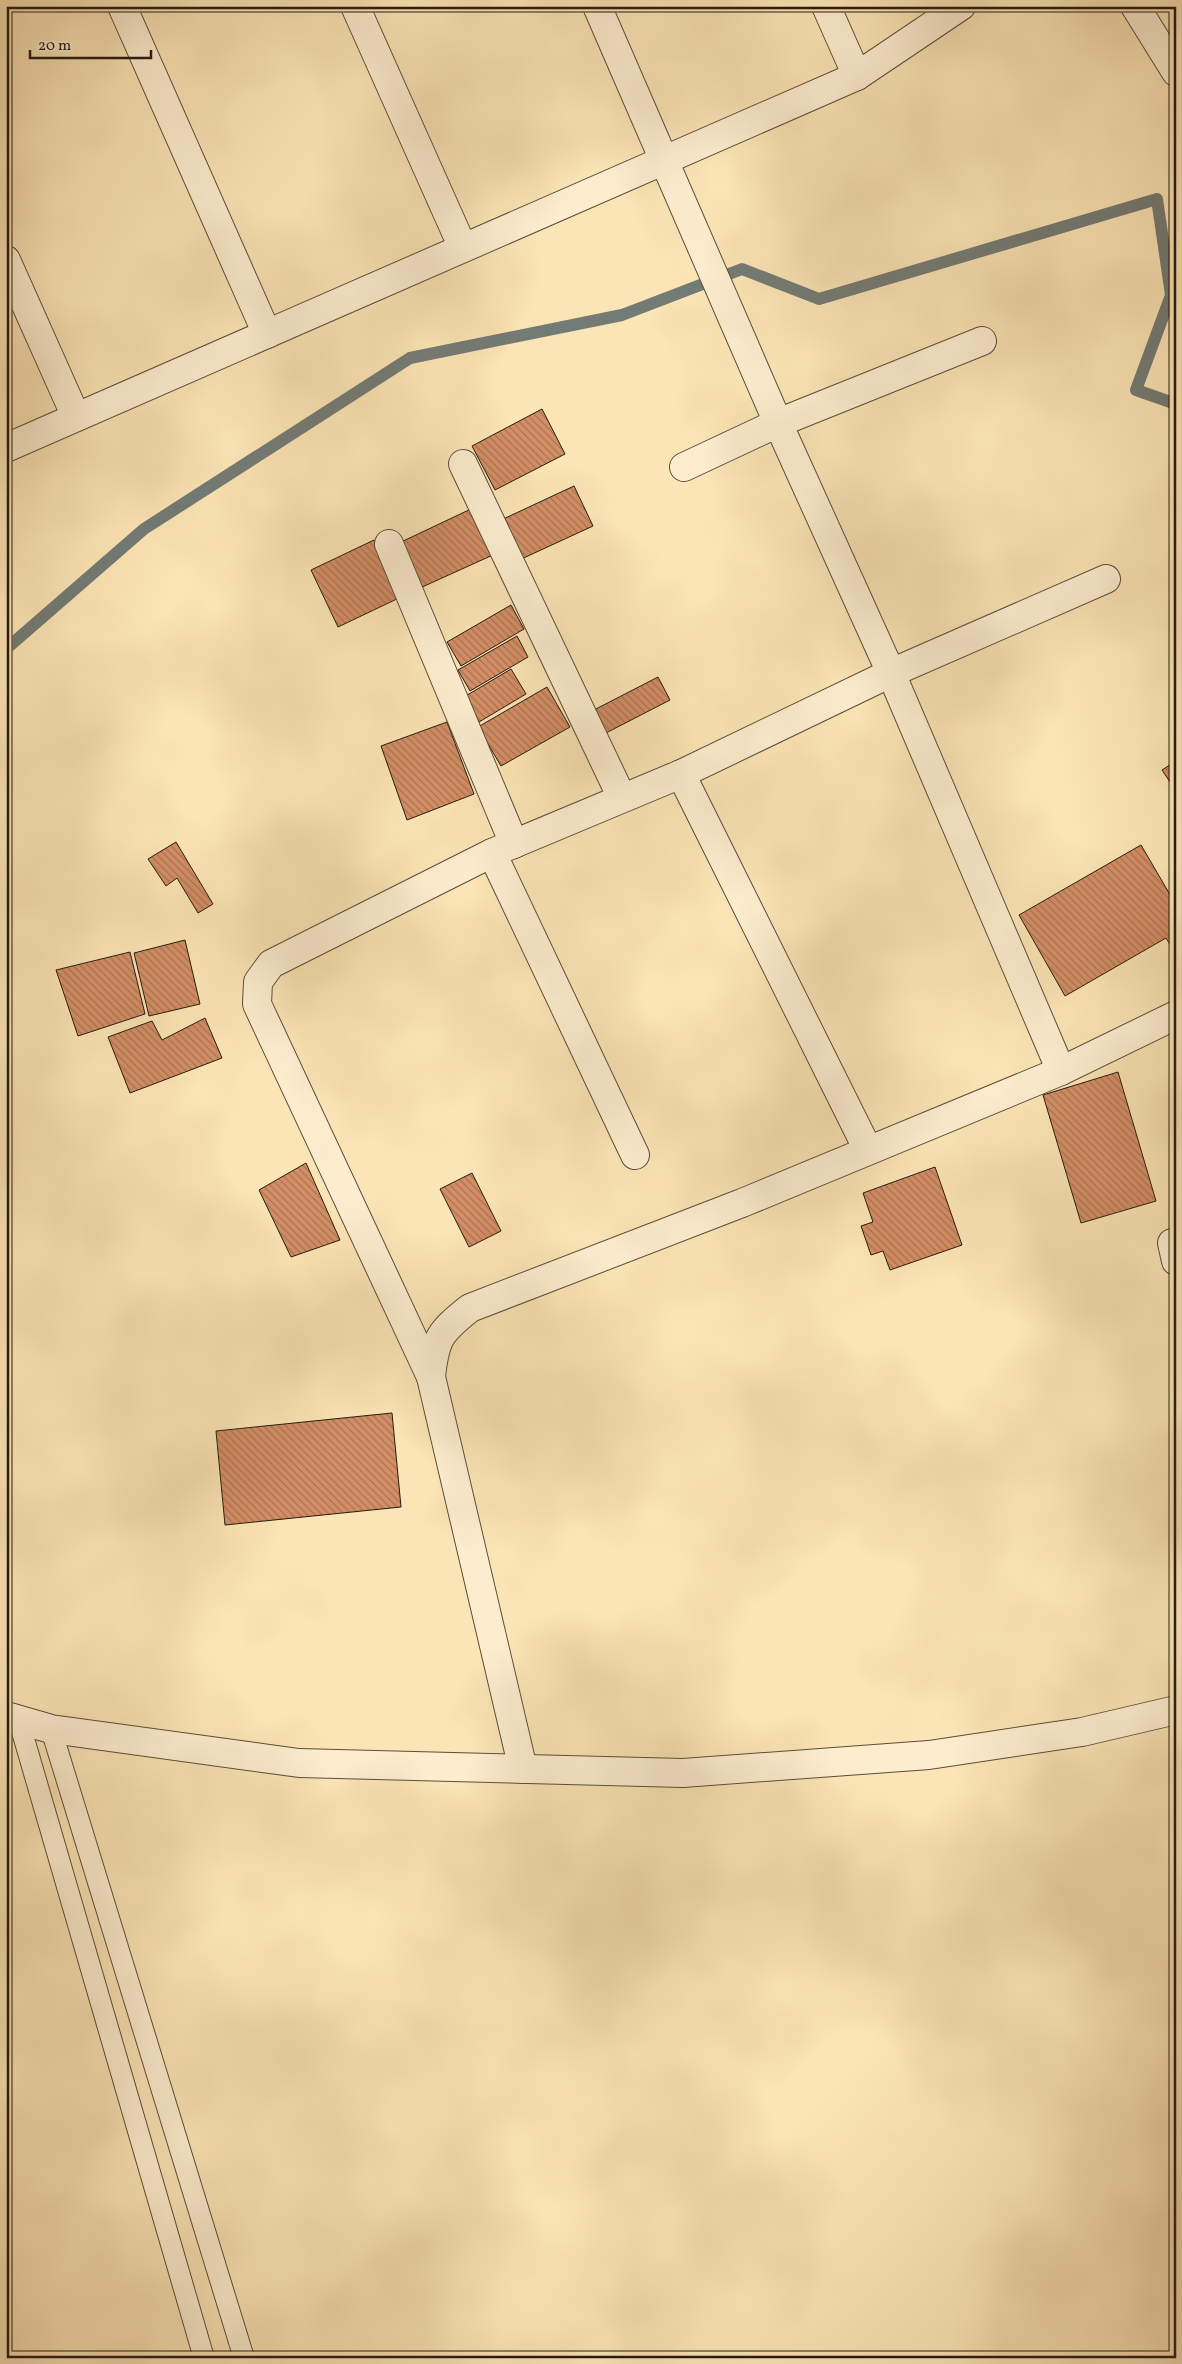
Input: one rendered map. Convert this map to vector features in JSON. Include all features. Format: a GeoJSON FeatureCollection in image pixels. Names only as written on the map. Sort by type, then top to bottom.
{"type":"FeatureCollection","features":[{"type":"Feature","properties":{"kind":"street"},"geometry":{"type":"LineString","coordinates":[[122,6],[268,334]]}},
{"type":"Feature","properties":{"kind":"street"},"geometry":{"type":"LineString","coordinates":[[355,6],[463,248]]}},
{"type":"Feature","properties":{"kind":"street"},"geometry":{"type":"LineString","coordinates":[[597,6],[778,423],[891,673],[1061,1071]]}},
{"type":"Feature","properties":{"kind":"street"},"geometry":{"type":"LineString","coordinates":[[826,6],[857,76]]}},
{"type":"Feature","properties":{"kind":"street"},"geometry":{"type":"LineString","coordinates":[[6,448],[857,76],[961,6]]}},
{"type":"Feature","properties":{"kind":"street"},"geometry":{"type":"LineString","coordinates":[[1135,6],[1176,72]]}},
{"type":"Feature","properties":{"kind":"street"},"geometry":{"type":"LineString","coordinates":[[6,260],[76,417]]}},
{"type":"Feature","properties":{"kind":"street"},"geometry":{"type":"LineString","coordinates":[[684,467],[778,423],[982,341]]}},
{"type":"Feature","properties":{"kind":"street"},"geometry":{"type":"LineString","coordinates":[[463,464],[622,798]]}},
{"type":"Feature","properties":{"kind":"street"},"geometry":{"type":"LineString","coordinates":[[389,544],[503,849],[635,1155]]}},
{"type":"Feature","properties":{"kind":"street"},"geometry":{"type":"LineString","coordinates":[[524,1768],[431,1377],[258,1004],[258,982],[271,964],[503,849],[680,774],[891,673],[1106,579]]}},
{"type":"Feature","properties":{"kind":"street"},"geometry":{"type":"LineString","coordinates":[[680,774],[868,1150]]}},
{"type":"Feature","properties":{"kind":"street"},"geometry":{"type":"LineString","coordinates":[[431,1377],[434,1349],[447,1326],[470,1308],[742,1203],[1061,1071],[1176,1015]]}},
{"type":"Feature","properties":{"kind":"street"},"geometry":{"type":"LineString","coordinates":[[1176,1242],[1172,1243],[1176,1261]]}},
{"type":"Feature","properties":{"kind":"street"},"geometry":{"type":"LineString","coordinates":[[12,1717],[52,1729],[299,1763],[683,1773],[928,1755],[1082,1732],[1176,1710]]}},
{"type":"Feature","properties":{"kind":"lane"},"geometry":{"type":"LineString","coordinates":[[12,1717],[204,2358]]}},
{"type":"Feature","properties":{"kind":"lane"},"geometry":{"type":"LineString","coordinates":[[52,1729],[244,2358]]}},
{"type":"Feature","properties":{"kind":"building"},"geometry":{"type":"Polygon","coordinates":[[[542,409],[565,454],[495,490],[472,446],[542,409]]]}},
{"type":"Feature","properties":{"kind":"building"},"geometry":{"type":"Polygon","coordinates":[[[574,486],[593,526],[517,561],[499,521],[574,486]]]}},
{"type":"Feature","properties":{"kind":"building"},"geometry":{"type":"Polygon","coordinates":[[[473,508],[495,554],[420,588],[399,543],[473,508]]]}},
{"type":"Feature","properties":{"kind":"building"},"geometry":{"type":"Polygon","coordinates":[[[374,540],[401,597],[338,627],[311,570],[374,540]]]}},
{"type":"Feature","properties":{"kind":"building"},"geometry":{"type":"Polygon","coordinates":[[[511,605],[524,629],[461,666],[447,642],[511,605]]]}},
{"type":"Feature","properties":{"kind":"building"},"geometry":{"type":"Polygon","coordinates":[[[517,636],[528,657],[470,691],[458,670],[517,636]]]}},
{"type":"Feature","properties":{"kind":"building"},"geometry":{"type":"Polygon","coordinates":[[[511,669],[526,694],[479,722],[464,697],[511,669]]]}},
{"type":"Feature","properties":{"kind":"building"},"geometry":{"type":"Polygon","coordinates":[[[658,677],[670,700],[604,734],[592,711],[658,677]]]}},
{"type":"Feature","properties":{"kind":"building"},"geometry":{"type":"Polygon","coordinates":[[[547,687],[570,727],[501,766],[478,727],[547,687]]]}},
{"type":"Feature","properties":{"kind":"building"},"geometry":{"type":"Polygon","coordinates":[[[447,722],[474,794],[407,820],[381,746],[447,722]]]}},
{"type":"Feature","properties":{"kind":"building"},"geometry":{"type":"Polygon","coordinates":[[[1176,761],[1176,791],[1162,770],[1176,761]]]}},
{"type":"Feature","properties":{"kind":"building"},"geometry":{"type":"Polygon","coordinates":[[[176,842],[213,904],[198,913],[177,878],[166,886],[148,859],[176,842]]]}},
{"type":"Feature","properties":{"kind":"building"},"geometry":{"type":"Polygon","coordinates":[[[1141,845],[1176,905],[1176,954],[1166,938],[1065,996],[1019,915],[1141,845]]]}},
{"type":"Feature","properties":{"kind":"building"},"geometry":{"type":"Polygon","coordinates":[[[185,940],[200,1004],[149,1016],[134,953],[185,940]]]}},
{"type":"Feature","properties":{"kind":"building"},"geometry":{"type":"Polygon","coordinates":[[[130,952],[145,1014],[78,1036],[56,970],[130,952]]]}},
{"type":"Feature","properties":{"kind":"building"},"geometry":{"type":"Polygon","coordinates":[[[205,1018],[222,1058],[130,1093],[108,1037],[152,1021],[162,1040],[205,1018]]]}},
{"type":"Feature","properties":{"kind":"building"},"geometry":{"type":"Polygon","coordinates":[[[1118,1072],[1156,1201],[1081,1223],[1043,1095],[1118,1072]]]}},
{"type":"Feature","properties":{"kind":"building"},"geometry":{"type":"Polygon","coordinates":[[[306,1163],[340,1240],[291,1257],[259,1190],[306,1163]]]}},
{"type":"Feature","properties":{"kind":"building"},"geometry":{"type":"Polygon","coordinates":[[[935,1167],[962,1245],[890,1270],[883,1251],[871,1255],[861,1226],[873,1222],[863,1193],[935,1167]]]}},
{"type":"Feature","properties":{"kind":"building"},"geometry":{"type":"Polygon","coordinates":[[[472,1173],[501,1231],[469,1247],[440,1189],[472,1173]]]}},
{"type":"Feature","properties":{"kind":"building"},"geometry":{"type":"Polygon","coordinates":[[[392,1413],[401,1507],[225,1525],[216,1431],[392,1413]]]}},
{"type":"Feature","properties":{"kind":"waterway"},"geometry":{"type":"LineString","coordinates":[[6,649],[144,529],[410,358],[622,315],[742,269],[819,299],[1157,199],[1171,295],[1136,390],[1176,404]]}}]}
